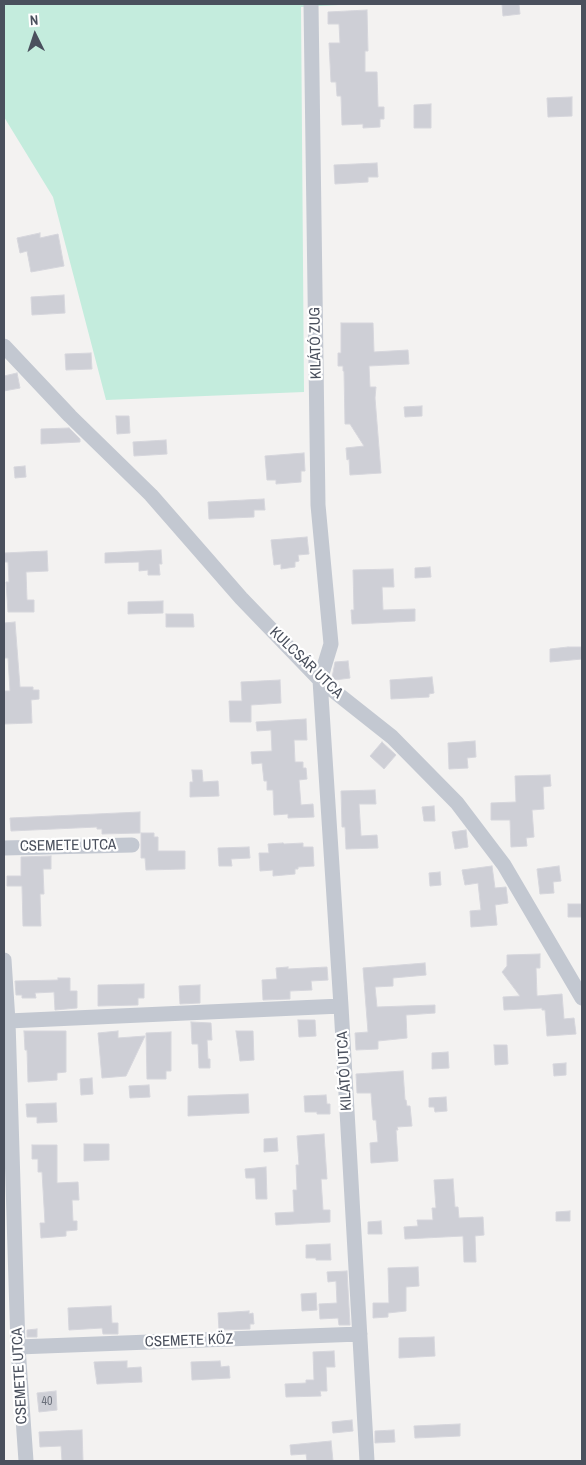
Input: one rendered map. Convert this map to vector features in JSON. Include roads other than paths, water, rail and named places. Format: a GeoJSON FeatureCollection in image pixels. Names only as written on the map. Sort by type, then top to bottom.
{"type":"FeatureCollection","features":[{"type":"Feature","properties":{"kind":"street","name":"KILÁTÓ ZUG"},"geometry":{"type":"LineString","coordinates":[[311,4],[318,505],[330,644],[320,680]]}},
{"type":"Feature","properties":{"kind":"street","name":"KULCSÁR UTCA"},"geometry":{"type":"LineString","coordinates":[[4,346],[70,416],[151,495],[240,598],[320,680],[392,737],[458,803],[504,865],[582,998]]}},
{"type":"Feature","properties":{"kind":"street","name":"KILÁTÓ UTCA"},"geometry":{"type":"LineString","coordinates":[[320,680],[367,1461]]}},
{"type":"Feature","properties":{"kind":"street","name":"CSEMETE UTCA"},"geometry":{"type":"LineString","coordinates":[[4,848],[132,845]]}},
{"type":"Feature","properties":{"kind":"street","name":"CSEMETE UTCA"},"geometry":{"type":"LineString","coordinates":[[4,960],[8,1021],[18,1348],[26,1461]]}},
{"type":"Feature","properties":{"kind":"street"},"geometry":{"type":"LineString","coordinates":[[8,1021],[341,1006]]}},
{"type":"Feature","properties":{"kind":"street","name":"CSEMETE KÖZ"},"geometry":{"type":"LineString","coordinates":[[18,1348],[360,1334]]}}]}
